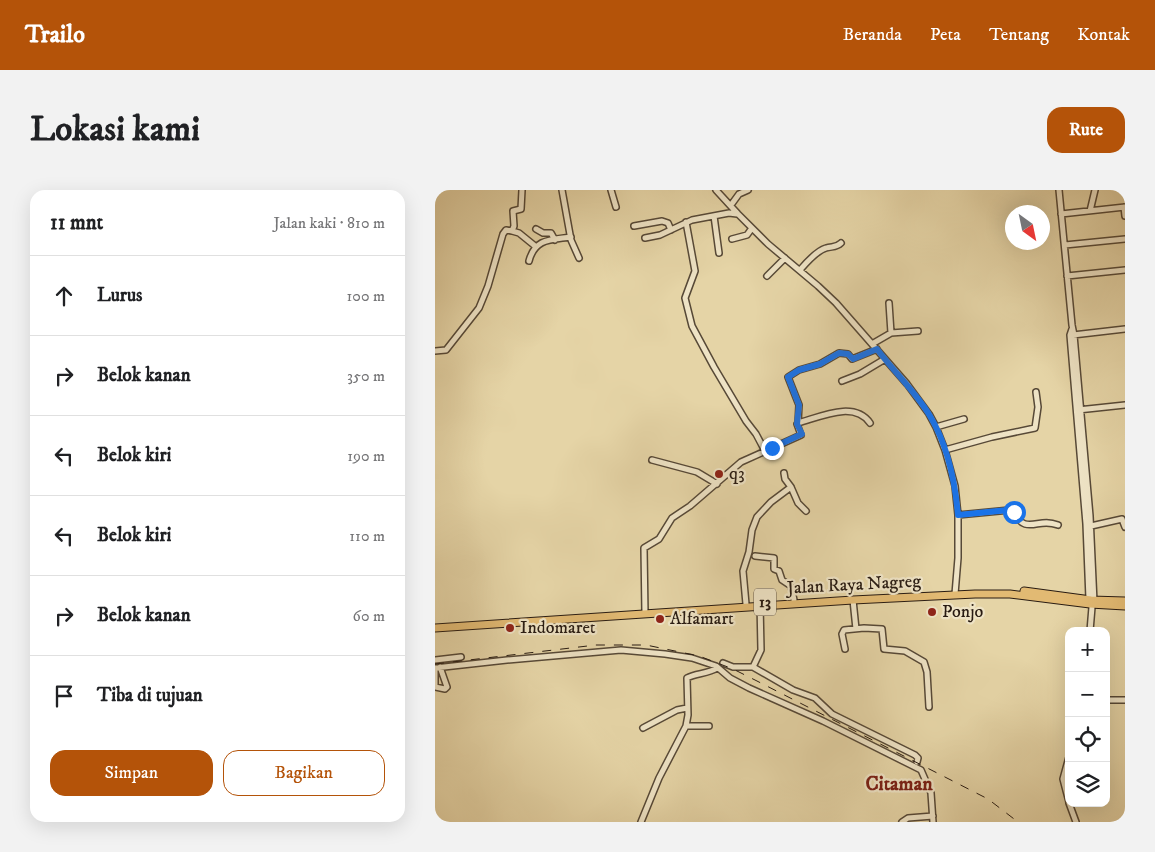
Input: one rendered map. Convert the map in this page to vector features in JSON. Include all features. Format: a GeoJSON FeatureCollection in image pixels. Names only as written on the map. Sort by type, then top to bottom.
{"type":"FeatureCollection","features":[{"type":"Feature","properties":{"kind":"highway","name":"Jalan Raya Nagreg"},"geometry":{"type":"LineString","coordinates":[[435,624],[853,600],[955,592]]}},
{"type":"Feature","properties":{"kind":"highway","name":"Jalan Raya Nagreg"},"geometry":{"type":"LineString","coordinates":[[435,628],[794,600],[955,592],[1010,594],[1125,606]]}},
{"type":"Feature","properties":{"kind":"highway","name":"Jalan Raya Nagreg"},"geometry":{"type":"LineString","coordinates":[[1092,603],[1125,601]]}},
{"type":"Feature","properties":{"kind":"street"},"geometry":{"type":"LineString","coordinates":[[512,231],[514,226],[513,211],[521,209],[522,190]]}},
{"type":"Feature","properties":{"kind":"street"},"geometry":{"type":"LineString","coordinates":[[563,190],[571,237],[579,258]]}},
{"type":"Feature","properties":{"kind":"street"},"geometry":{"type":"LineString","coordinates":[[611,190],[616,207]]}},
{"type":"Feature","properties":{"kind":"street"},"geometry":{"type":"LineString","coordinates":[[716,190],[752,228],[836,303],[912,391],[936,427],[945,450],[955,486],[958,515],[958,558],[955,592]]}},
{"type":"Feature","properties":{"kind":"street"},"geometry":{"type":"LineString","coordinates":[[731,206],[739,194],[748,190]]}},
{"type":"Feature","properties":{"kind":"street"},"geometry":{"type":"LineString","coordinates":[[1059,190],[1089,533],[1092,603],[1090,627]]}},
{"type":"Feature","properties":{"kind":"street"},"geometry":{"type":"LineString","coordinates":[[1090,211],[1095,190]]}},
{"type":"Feature","properties":{"kind":"street"},"geometry":{"type":"LineString","coordinates":[[1061,214],[1125,207],[1125,216]]}},
{"type":"Feature","properties":{"kind":"street"},"geometry":{"type":"LineString","coordinates":[[645,238],[671,230],[686,222],[731,213],[738,214]]}},
{"type":"Feature","properties":{"kind":"street"},"geometry":{"type":"LineString","coordinates":[[714,216],[719,253]]}},
{"type":"Feature","properties":{"kind":"street"},"geometry":{"type":"LineString","coordinates":[[634,226],[663,221],[668,223],[671,230]]}},
{"type":"Feature","properties":{"kind":"street"},"geometry":{"type":"LineString","coordinates":[[686,222],[695,271],[685,298],[692,326],[714,367],[765,451]]}},
{"type":"Feature","properties":{"kind":"street"},"geometry":{"type":"LineString","coordinates":[[732,239],[747,235],[752,228]]}},
{"type":"Feature","properties":{"kind":"street"},"geometry":{"type":"LineString","coordinates":[[537,229],[542,233],[551,233],[555,240]]}},
{"type":"Feature","properties":{"kind":"street"},"geometry":{"type":"LineString","coordinates":[[435,351],[446,350],[477,311],[488,286],[503,234],[506,230],[519,234],[535,246]]}},
{"type":"Feature","properties":{"kind":"street"},"geometry":{"type":"LineString","coordinates":[[529,261],[535,246],[540,243],[571,237]]}},
{"type":"Feature","properties":{"kind":"street"},"geometry":{"type":"LineString","coordinates":[[1065,245],[1125,239]]}},
{"type":"Feature","properties":{"kind":"street"},"geometry":{"type":"LineString","coordinates":[[800,270],[809,260],[825,248],[837,247],[841,243]]}},
{"type":"Feature","properties":{"kind":"street"},"geometry":{"type":"LineString","coordinates":[[767,276],[785,258]]}},
{"type":"Feature","properties":{"kind":"street"},"geometry":{"type":"LineString","coordinates":[[1067,276],[1125,270]]}},
{"type":"Feature","properties":{"kind":"street"},"geometry":{"type":"LineString","coordinates":[[889,303],[891,334]]}},
{"type":"Feature","properties":{"kind":"street"},"geometry":{"type":"LineString","coordinates":[[1072,333],[1125,329]]}},
{"type":"Feature","properties":{"kind":"street"},"geometry":{"type":"LineString","coordinates":[[872,344],[891,334],[918,331]]}},
{"type":"Feature","properties":{"kind":"street"},"geometry":{"type":"LineString","coordinates":[[645,612],[644,548],[659,539],[672,518],[690,506],[741,462],[801,435],[798,423],[799,405],[788,377],[799,370],[820,364],[839,353],[848,354],[853,359],[877,349]]}},
{"type":"Feature","properties":{"kind":"street"},"geometry":{"type":"LineString","coordinates":[[842,380],[860,374],[885,359]]}},
{"type":"Feature","properties":{"kind":"street"},"geometry":{"type":"LineString","coordinates":[[945,450],[1000,435],[1035,428],[1038,406],[1036,392]]}},
{"type":"Feature","properties":{"kind":"street"},"geometry":{"type":"LineString","coordinates":[[1079,410],[1125,404]]}},
{"type":"Feature","properties":{"kind":"street"},"geometry":{"type":"LineString","coordinates":[[1079,410],[1091,526],[1089,533]]}},
{"type":"Feature","properties":{"kind":"street"},"geometry":{"type":"LineString","coordinates":[[798,423],[835,412],[852,412],[863,415],[870,423]]}},
{"type":"Feature","properties":{"kind":"street"},"geometry":{"type":"LineString","coordinates":[[936,427],[963,419]]}},
{"type":"Feature","properties":{"kind":"street"},"geometry":{"type":"LineString","coordinates":[[652,460],[697,472],[717,484]]}},
{"type":"Feature","properties":{"kind":"street"},"geometry":{"type":"LineString","coordinates":[[784,473],[785,479],[798,503],[806,511]]}},
{"type":"Feature","properties":{"kind":"street"},"geometry":{"type":"LineString","coordinates":[[746,604],[743,571],[749,552],[752,530],[757,517],[771,502],[791,487]]}},
{"type":"Feature","properties":{"kind":"street"},"geometry":{"type":"LineString","coordinates":[[958,515],[1010,510],[1024,524],[1031,525],[1041,522],[1058,526]]}},
{"type":"Feature","properties":{"kind":"street"},"geometry":{"type":"LineString","coordinates":[[1091,526],[1124,519],[1125,527]]}},
{"type":"Feature","properties":{"kind":"street"},"geometry":{"type":"LineString","coordinates":[[755,556],[774,558],[774,569],[779,571],[782,580],[791,586],[794,600]]}},
{"type":"Feature","properties":{"kind":"street"},"geometry":{"type":"LineString","coordinates":[[853,600],[856,628]]}},
{"type":"Feature","properties":{"kind":"street"},"geometry":{"type":"LineString","coordinates":[[753,667],[761,650],[760,604]]}},
{"type":"Feature","properties":{"kind":"street"},"geometry":{"type":"LineString","coordinates":[[845,649],[843,631],[856,628],[882,629],[884,649],[905,651],[922,660],[927,672],[929,707]]}},
{"type":"Feature","properties":{"kind":"street"},"geometry":{"type":"LineString","coordinates":[[437,668],[499,660],[621,650],[689,658],[716,666],[730,678],[749,688],[823,720],[917,766],[924,773],[931,794],[933,817],[908,818],[901,822]]}},
{"type":"Feature","properties":{"kind":"street"},"geometry":{"type":"LineString","coordinates":[[435,660],[461,656]]}},
{"type":"Feature","properties":{"kind":"street"},"geometry":{"type":"LineString","coordinates":[[723,663],[733,667],[753,667],[793,690],[815,698],[832,714],[915,755],[917,766]]}},
{"type":"Feature","properties":{"kind":"street"},"geometry":{"type":"LineString","coordinates":[[437,668],[447,687],[445,689],[435,687],[437,668]]}},
{"type":"Feature","properties":{"kind":"street"},"geometry":{"type":"LineString","coordinates":[[641,822],[659,778],[686,726],[687,678],[707,674],[717,668]]}},
{"type":"Feature","properties":{"kind":"street"},"geometry":{"type":"LineString","coordinates":[[1110,700],[1125,700]]}},
{"type":"Feature","properties":{"kind":"street"},"geometry":{"type":"LineString","coordinates":[[643,728],[677,710],[687,708]]}},
{"type":"Feature","properties":{"kind":"street"},"geometry":{"type":"LineString","coordinates":[[686,726],[709,726]]}},
{"type":"Feature","properties":{"kind":"street"},"geometry":{"type":"LineString","coordinates":[[1065,772],[1063,779],[1065,787]]}},
{"type":"Feature","properties":{"kind":"street"},"geometry":{"type":"LineString","coordinates":[[1070,807],[1076,822]]}},
{"type":"Feature","properties":{"kind":"railway"},"geometry":{"type":"LineString","coordinates":[[435,664],[596,645],[646,645],[699,656],[733,669],[988,799],[1018,822]]}},
{"type":"Feature","properties":{"kind":"place","name":"q3"},"geometry":{"type":"Point","coordinates":[719,474]}},
{"type":"Feature","properties":{"kind":"place","name":"Ponjo"},"geometry":{"type":"Point","coordinates":[932,612]}},
{"type":"Feature","properties":{"kind":"place","name":"Alfamart"},"geometry":{"type":"Point","coordinates":[660,619]}},
{"type":"Feature","properties":{"kind":"place","name":"Indomaret"},"geometry":{"type":"Point","coordinates":[510,628]}},
{"type":"Feature","properties":{"kind":"district","name":"Citaman"},"geometry":{"type":"Point","coordinates":[899,784]}},
{"type":"Feature","properties":{"kind":"route"},"geometry":{"type":"LineString","coordinates":[[772,448],[802,434],[797,424],[799,405],[788,377],[799,370],[820,364],[839,353],[848,354],[853,359],[877,349],[912,391],[936,427],[953,476],[957,493],[958,515],[1008,510],[1014,512]]}}]}
